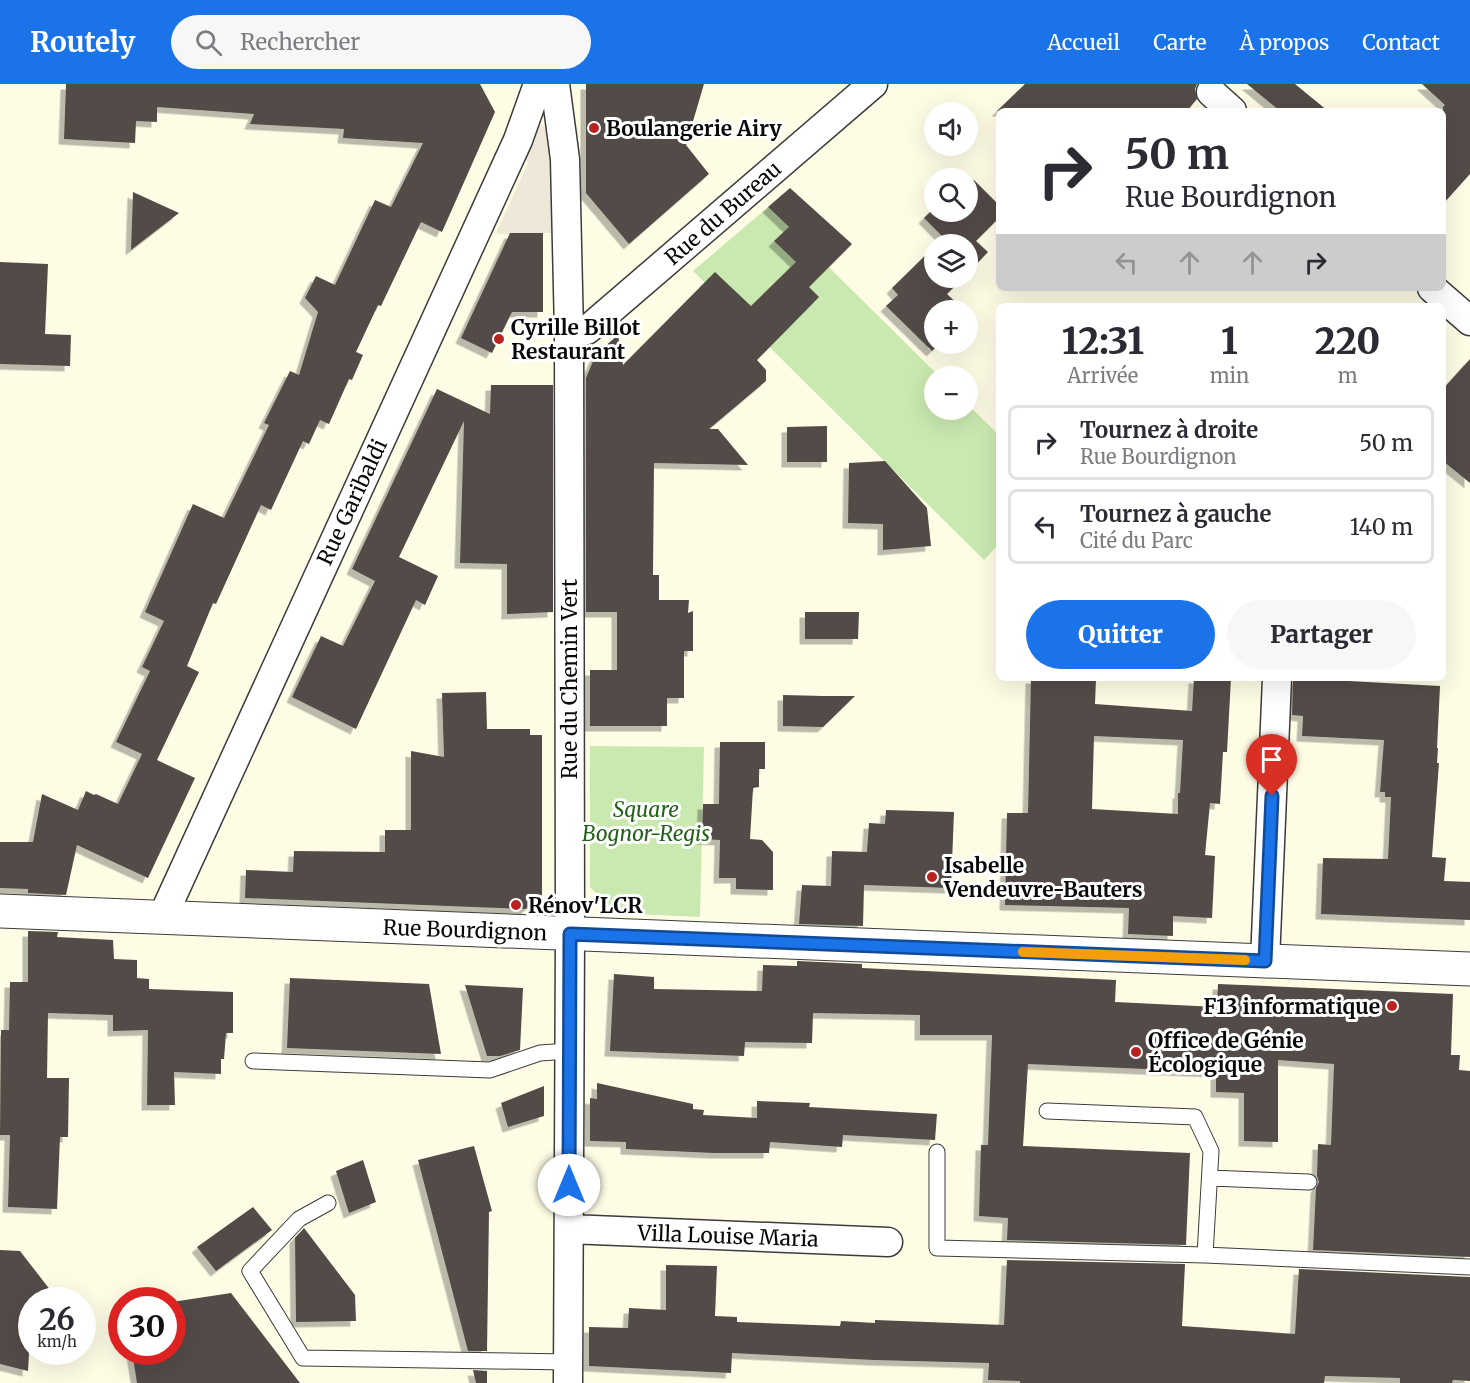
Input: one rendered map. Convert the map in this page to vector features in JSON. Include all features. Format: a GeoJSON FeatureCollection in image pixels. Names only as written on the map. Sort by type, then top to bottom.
{"type":"FeatureCollection","features":[{"type":"Feature","properties":{"kind":"street","name":"Rue Garibaldi"},"geometry":{"type":"LineString","coordinates":[[162,918],[518,140],[538,84]]}},
{"type":"Feature","properties":{"kind":"street","name":"Rue du Chemin Vert"},"geometry":{"type":"LineString","coordinates":[[555,84],[565,159],[569,332],[568,1372]]}},
{"type":"Feature","properties":{"kind":"street","name":"Rue du Bureau"},"geometry":{"type":"LineString","coordinates":[[569,332],[587,330],[873,84]]}},
{"type":"Feature","properties":{"kind":"street"},"geometry":{"type":"LineString","coordinates":[[1211,92],[1229,108]]}},
{"type":"Feature","properties":{"kind":"street"},"geometry":{"type":"LineString","coordinates":[[1435,291],[1470,321]]}},
{"type":"Feature","properties":{"kind":"street"},"geometry":{"type":"LineString","coordinates":[[1265,961],[1277,681]]}},
{"type":"Feature","properties":{"kind":"street","name":"Rue Bourdignon"},"geometry":{"type":"LineString","coordinates":[[0,911],[1470,969]]}},
{"type":"Feature","properties":{"kind":"street","name":"Villa Louise Maria"},"geometry":{"type":"LineString","coordinates":[[569,1229],[888,1242]]}},
{"type":"Feature","properties":{"kind":"lane"},"geometry":{"type":"LineString","coordinates":[[253,1061],[490,1070],[540,1053],[569,1051]]}},
{"type":"Feature","properties":{"kind":"lane"},"geometry":{"type":"LineString","coordinates":[[1047,1112],[1195,1117],[1211,1151],[1205,1255]]}},
{"type":"Feature","properties":{"kind":"lane"},"geometry":{"type":"LineString","coordinates":[[937,1152],[937,1248],[1205,1255],[1470,1267]]}},
{"type":"Feature","properties":{"kind":"lane"},"geometry":{"type":"LineString","coordinates":[[1209,1178],[1309,1182]]}},
{"type":"Feature","properties":{"kind":"lane"},"geometry":{"type":"LineString","coordinates":[[328,1203],[299,1219],[250,1270],[303,1358],[568,1372]]}},
{"type":"Feature","properties":{"kind":"green space"},"geometry":{"type":"Polygon","coordinates":[[[768,207],[929,366],[924,366],[924,420],[978,420],[978,415],[996,432],[996,547],[984,560],[693,271],[768,207]]]}},
{"type":"Feature","properties":{"kind":"green space","name":"Square Bognor-Regis"},"geometry":{"type":"Polygon","coordinates":[[[590,746],[704,747],[700,917],[614,913],[590,887],[590,746]]]}},
{"type":"Feature","properties":{"kind":"shaded area"},"geometry":{"type":"Polygon","coordinates":[[[539,125],[547,127],[551,159],[551,233],[496,233],[528,163],[523,152],[534,127],[539,125]]]}},
{"type":"Feature","properties":{"kind":"building"},"geometry":{"type":"Polygon","coordinates":[[[66,84],[480,84],[495,112],[442,232],[421,222],[356,352],[363,355],[352,380],[349,379],[329,424],[320,420],[309,444],[303,441],[271,510],[261,505],[216,604],[213,603],[187,666],[199,672],[157,760],[195,778],[148,878],[77,845],[66,895],[28,893],[28,889],[0,888],[0,842],[33,842],[42,794],[78,810],[86,791],[118,804],[142,754],[116,742],[150,671],[142,667],[164,621],[145,612],[193,504],[224,518],[269,425],[264,423],[290,371],[299,375],[318,312],[305,298],[316,276],[335,285],[375,200],[391,207],[423,143],[343,138],[344,129],[250,124],[254,114],[157,107],[157,122],[136,121],[135,143],[64,139],[66,84]]]}},
{"type":"Feature","properties":{"kind":"building"},"geometry":{"type":"Polygon","coordinates":[[[586,84],[704,84],[686,145],[709,174],[629,244],[586,193],[586,84]]]}},
{"type":"Feature","properties":{"kind":"building"},"geometry":{"type":"Polygon","coordinates":[[[1025,84],[1197,84],[1195,89],[1197,99],[1190,108],[1000,108],[1025,84]]]}},
{"type":"Feature","properties":{"kind":"building"},"geometry":{"type":"Polygon","coordinates":[[[1247,84],[1295,84],[1324,108],[1276,108],[1247,84]]]}},
{"type":"Feature","properties":{"kind":"building"},"geometry":{"type":"Polygon","coordinates":[[[1422,84],[1470,84],[1470,174],[1446,201],[1446,108],[1443,108],[1445,105],[1422,84]]]}},
{"type":"Feature","properties":{"kind":"building"},"geometry":{"type":"Polygon","coordinates":[[[978,184],[996,202],[996,221],[978,239],[978,234],[940,234],[928,222],[978,222],[978,184]]]}},
{"type":"Feature","properties":{"kind":"building"},"geometry":{"type":"Polygon","coordinates":[[[790,188],[852,244],[809,287],[819,297],[757,360],[766,370],[766,381],[709,429],[718,429],[748,465],[654,463],[653,575],[659,575],[659,600],[689,600],[688,613],[693,611],[693,651],[684,651],[684,698],[667,698],[667,726],[590,726],[590,670],[617,670],[617,612],[586,612],[586,378],[596,354],[618,335],[623,365],[715,272],[751,306],[796,262],[774,241],[789,227],[768,207],[790,188]]]}},
{"type":"Feature","properties":{"kind":"building"},"geometry":{"type":"Polygon","coordinates":[[[133,192],[179,213],[131,250],[133,192]]]}},
{"type":"Feature","properties":{"kind":"building"},"geometry":{"type":"Polygon","coordinates":[[[510,233],[543,233],[543,312],[512,312],[492,353],[461,338],[510,233]]]}},
{"type":"Feature","properties":{"kind":"building"},"geometry":{"type":"Polygon","coordinates":[[[978,243],[988,252],[978,262],[978,243]]]}},
{"type":"Feature","properties":{"kind":"building"},"geometry":{"type":"Polygon","coordinates":[[[924,257],[924,288],[953,288],[947,294],[953,300],[924,300],[924,343],[886,306],[898,295],[892,288],[924,257]]]}},
{"type":"Feature","properties":{"kind":"building"},"geometry":{"type":"Polygon","coordinates":[[[0,262],[48,264],[45,334],[71,335],[70,366],[0,364],[0,262]]]}},
{"type":"Feature","properties":{"kind":"building"},"geometry":{"type":"Polygon","coordinates":[[[1470,359],[1470,483],[1446,463],[1446,386],[1470,359]]]}},
{"type":"Feature","properties":{"kind":"building"},"geometry":{"type":"Polygon","coordinates":[[[491,385],[553,385],[553,612],[507,614],[507,564],[460,563],[464,421],[399,557],[438,576],[425,605],[416,600],[356,729],[292,697],[321,636],[343,646],[375,581],[352,569],[437,389],[490,414],[491,385]]]}},
{"type":"Feature","properties":{"kind":"building"},"geometry":{"type":"Polygon","coordinates":[[[827,426],[827,462],[787,462],[787,427],[827,426]]]}},
{"type":"Feature","properties":{"kind":"building"},"geometry":{"type":"Polygon","coordinates":[[[885,461],[927,508],[931,546],[883,550],[883,524],[848,523],[849,463],[885,461]]]}},
{"type":"Feature","properties":{"kind":"building"},"geometry":{"type":"Polygon","coordinates":[[[805,612],[859,612],[858,639],[805,639],[805,612]]]}},
{"type":"Feature","properties":{"kind":"building"},"geometry":{"type":"Polygon","coordinates":[[[1031,681],[1096,681],[1095,704],[1192,711],[1194,681],[1231,681],[1227,752],[1223,752],[1220,804],[1210,803],[1205,855],[1215,856],[1212,918],[1173,916],[1173,936],[1128,934],[1129,908],[1005,905],[1007,813],[1028,813],[1031,681]],[[1094,736],[1092,809],[1178,814],[1178,793],[1180,793],[1183,740],[1094,736]]]}},
{"type":"Feature","properties":{"kind":"building"},"geometry":{"type":"Polygon","coordinates":[[[1293,681],[1348,681],[1440,686],[1437,748],[1437,763],[1439,763],[1432,857],[1446,858],[1444,881],[1470,882],[1470,920],[1321,914],[1323,858],[1388,859],[1391,797],[1385,797],[1385,792],[1380,792],[1384,740],[1302,736],[1303,716],[1292,715],[1293,681]]]}},
{"type":"Feature","properties":{"kind":"building"},"geometry":{"type":"Polygon","coordinates":[[[486,692],[487,729],[530,729],[530,735],[542,735],[542,895],[526,909],[245,898],[246,870],[293,872],[294,851],[385,852],[385,830],[411,830],[411,751],[444,757],[442,693],[486,692]]]}},
{"type":"Feature","properties":{"kind":"building"},"geometry":{"type":"Polygon","coordinates":[[[783,695],[855,696],[823,727],[783,726],[783,695]]]}},
{"type":"Feature","properties":{"kind":"building"},"geometry":{"type":"Polygon","coordinates":[[[720,742],[765,742],[765,769],[759,769],[759,787],[753,788],[750,839],[762,840],[773,852],[773,890],[736,889],[736,878],[719,878],[720,840],[702,839],[703,804],[719,804],[720,742]]]}},
{"type":"Feature","properties":{"kind":"building"},"geometry":{"type":"Polygon","coordinates":[[[886,810],[954,812],[951,888],[864,885],[863,926],[799,924],[802,885],[831,886],[832,851],[867,852],[869,823],[885,824],[886,810]]]}},
{"type":"Feature","properties":{"kind":"building"},"geometry":{"type":"Polygon","coordinates":[[[28,931],[58,932],[57,937],[113,940],[114,959],[137,960],[137,978],[149,979],[149,989],[233,992],[233,1033],[226,1033],[224,1059],[221,1059],[221,1074],[174,1072],[175,1105],[147,1105],[148,1030],[113,1031],[113,1015],[48,1013],[47,1078],[69,1078],[68,1137],[60,1137],[57,1209],[8,1207],[10,1135],[0,1135],[1,1030],[9,1030],[10,982],[28,982],[28,931]]]}},
{"type":"Feature","properties":{"kind":"building"},"geometry":{"type":"Polygon","coordinates":[[[797,961],[862,964],[862,968],[1116,980],[1115,1002],[1217,1007],[1218,984],[1453,994],[1451,1055],[1460,1055],[1459,1070],[1470,1071],[1470,1257],[1313,1250],[1316,1188],[1319,1182],[1317,1176],[1318,1144],[1331,1145],[1334,1064],[1278,1060],[1278,1142],[1244,1141],[1244,1093],[1216,1092],[1216,1072],[1028,1064],[1023,1146],[1190,1153],[1186,1245],[1007,1240],[1008,1218],[979,1216],[981,1145],[988,1145],[992,1035],[920,1035],[920,1015],[813,1013],[812,1043],[745,1042],[744,1056],[610,1051],[614,974],[654,977],[654,989],[762,991],[763,965],[797,966],[797,961]]]}},
{"type":"Feature","properties":{"kind":"building"},"geometry":{"type":"Polygon","coordinates":[[[290,978],[429,984],[441,1054],[287,1048],[290,978]]]}},
{"type":"Feature","properties":{"kind":"building"},"geometry":{"type":"Polygon","coordinates":[[[465,985],[523,988],[520,1050],[500,1056],[487,1056],[465,985]]]}},
{"type":"Feature","properties":{"kind":"building"},"geometry":{"type":"Polygon","coordinates":[[[597,1083],[693,1104],[693,1109],[704,1110],[703,1115],[757,1118],[757,1101],[810,1103],[809,1107],[937,1114],[935,1140],[843,1135],[842,1147],[770,1142],[769,1153],[626,1149],[626,1142],[590,1141],[590,1098],[597,1099],[597,1083]]]}},
{"type":"Feature","properties":{"kind":"building"},"geometry":{"type":"Polygon","coordinates":[[[544,1086],[544,1116],[508,1127],[501,1103],[544,1086]]]}},
{"type":"Feature","properties":{"kind":"building"},"geometry":{"type":"Polygon","coordinates":[[[474,1146],[492,1211],[489,1212],[487,1351],[468,1351],[418,1160],[474,1146]]]}},
{"type":"Feature","properties":{"kind":"building"},"geometry":{"type":"Polygon","coordinates":[[[363,1160],[376,1202],[349,1213],[336,1171],[363,1160]]]}},
{"type":"Feature","properties":{"kind":"building"},"geometry":{"type":"Polygon","coordinates":[[[253,1207],[272,1230],[216,1271],[197,1247],[253,1207]]]}},
{"type":"Feature","properties":{"kind":"building"},"geometry":{"type":"Polygon","coordinates":[[[304,1228],[355,1295],[356,1321],[296,1322],[295,1238],[304,1228]]]}},
{"type":"Feature","properties":{"kind":"building"},"geometry":{"type":"Polygon","coordinates":[[[0,1250],[20,1251],[48,1287],[18,1287],[18,1365],[28,1365],[28,1371],[0,1364],[0,1250]]]}},
{"type":"Feature","properties":{"kind":"building"},"geometry":{"type":"Polygon","coordinates":[[[1007,1260],[1185,1264],[1182,1326],[1295,1334],[1299,1269],[1470,1277],[1470,1381],[1400,1383],[1400,1378],[1325,1376],[1324,1383],[1020,1383],[1020,1381],[988,1380],[989,1363],[732,1353],[731,1373],[589,1366],[589,1327],[628,1328],[629,1308],[666,1310],[666,1265],[717,1266],[715,1316],[737,1317],[737,1322],[840,1326],[841,1321],[875,1323],[875,1320],[1004,1325],[1007,1260]]]}},
{"type":"Feature","properties":{"kind":"building"},"geometry":{"type":"Polygon","coordinates":[[[231,1293],[300,1383],[137,1383],[134,1365],[186,1365],[186,1300],[231,1293]]]}},
{"type":"Feature","properties":{"kind":"building"},"geometry":{"type":"Polygon","coordinates":[[[473,1370],[487,1371],[487,1383],[476,1383],[473,1370]]]}},
{"type":"Feature","properties":{"kind":"slow traffic"},"geometry":{"type":"LineString","coordinates":[[1023,952],[1245,960]]}},
{"type":"Feature","properties":{"kind":"place","name":"Boulangerie Airy"},"geometry":{"type":"Point","coordinates":[594,128]}},
{"type":"Feature","properties":{"kind":"place","name":"Cyrille Billot Restaurant"},"geometry":{"type":"Point","coordinates":[499,339]}},
{"type":"Feature","properties":{"kind":"place","name":"Isabelle Vendeuvre-Bauters"},"geometry":{"type":"Point","coordinates":[932,877]}},
{"type":"Feature","properties":{"kind":"place","name":"Rénov'LCR"},"geometry":{"type":"Point","coordinates":[516,905]}},
{"type":"Feature","properties":{"kind":"place","name":"F13 informatique"},"geometry":{"type":"Point","coordinates":[1392,1006]}},
{"type":"Feature","properties":{"kind":"place","name":"Office de Génie Écologique"},"geometry":{"type":"Point","coordinates":[1136,1052]}},
{"type":"Feature","properties":{"kind":"route"},"geometry":{"type":"LineString","coordinates":[[569,1185],[570,934],[1265,961],[1272,796]]}}]}
